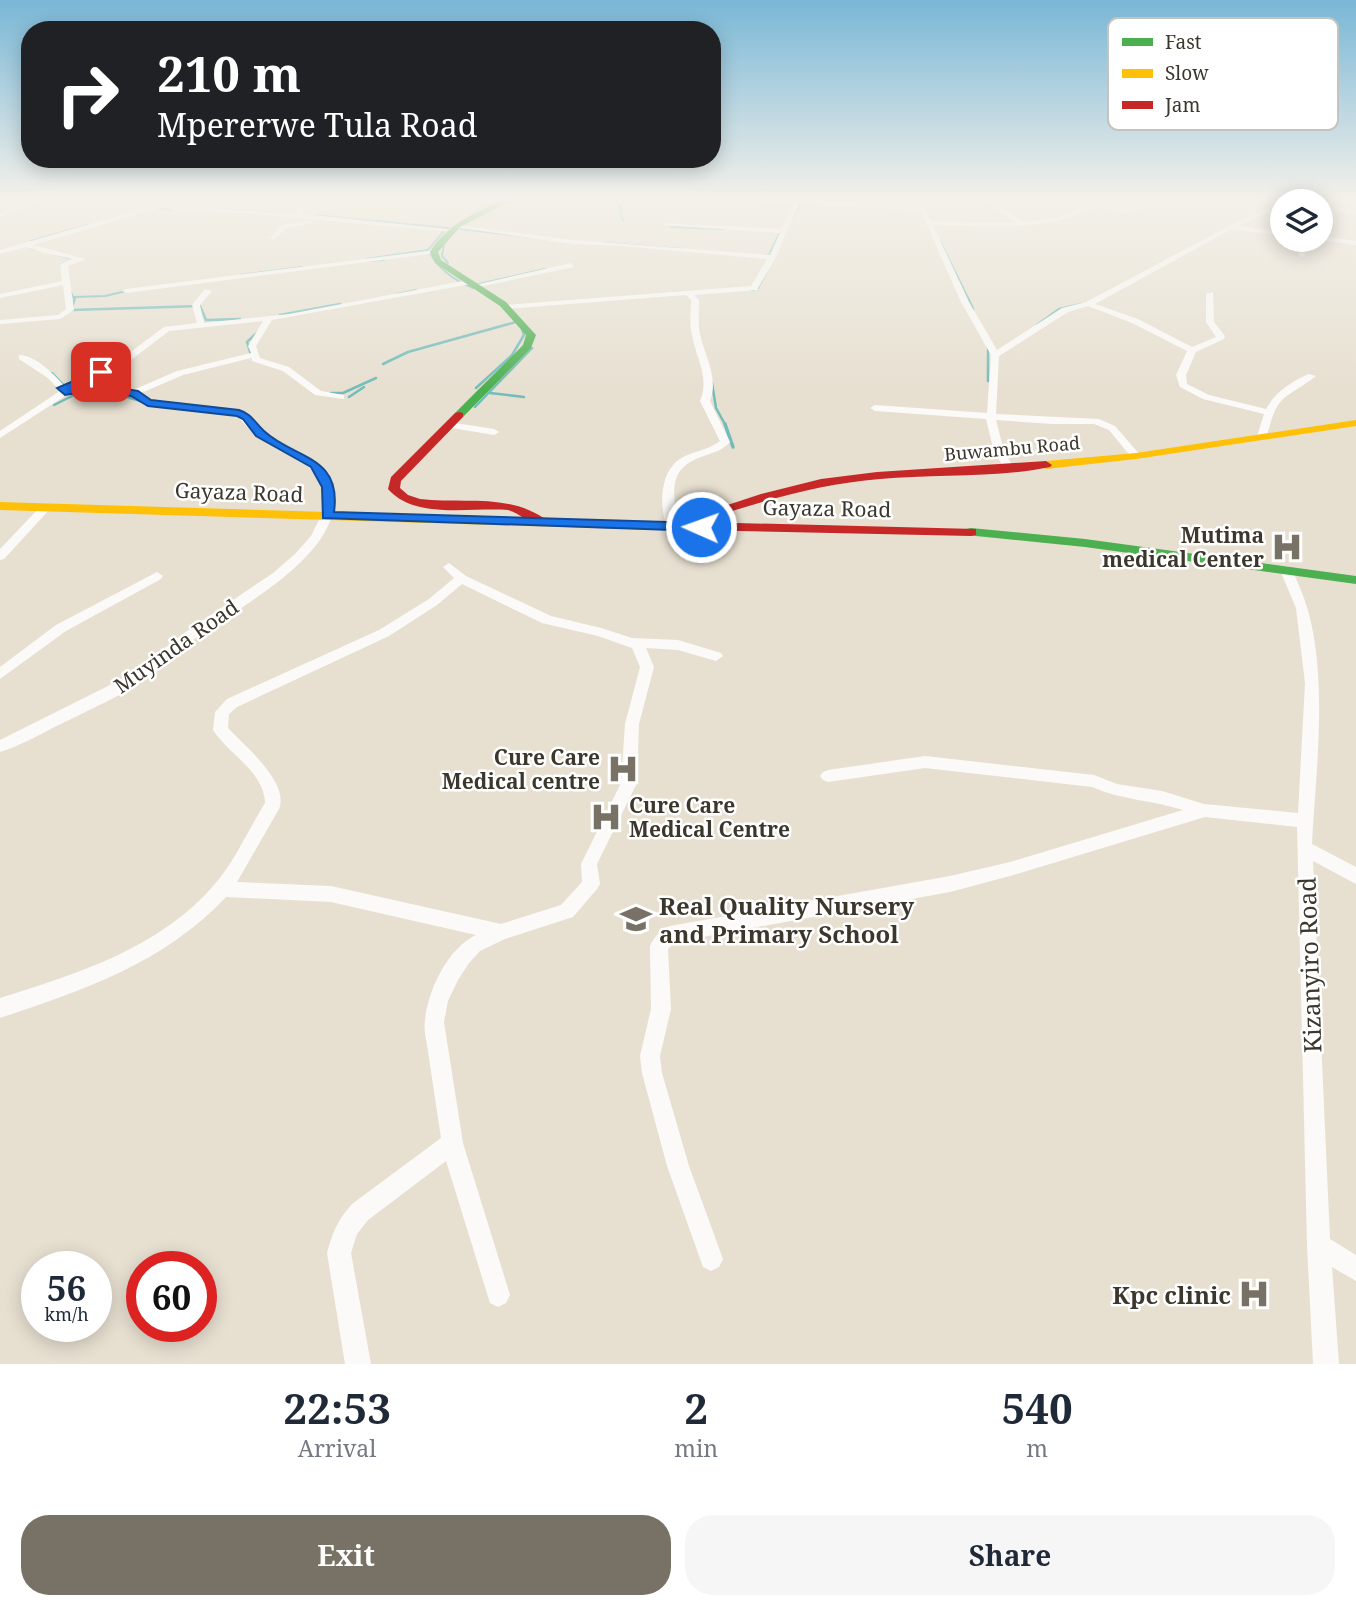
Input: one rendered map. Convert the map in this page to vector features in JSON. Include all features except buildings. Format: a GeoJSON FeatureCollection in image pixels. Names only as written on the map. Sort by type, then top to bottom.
{"type":"FeatureCollection","features":[{"type":"Feature","properties":{"kind":"street"},"geometry":{"type":"LineString","coordinates":[[0,322],[65,315],[70,310],[71,302],[64,265],[71,263]]}},
{"type":"Feature","properties":{"kind":"street"},"geometry":{"type":"LineString","coordinates":[[126,291],[357,263]]}},
{"type":"Feature","properties":{"kind":"street"},"geometry":{"type":"LineString","coordinates":[[441,263],[505,307],[527,327],[531,335],[528,346],[395,480],[394,489],[399,496],[420,502],[521,509],[540,523]]}},
{"type":"Feature","properties":{"kind":"street"},"geometry":{"type":"LineString","coordinates":[[505,307],[754,288],[769,263]]}},
{"type":"Feature","properties":{"kind":"street"},"geometry":{"type":"LineString","coordinates":[[947,263],[995,355],[991,416],[993,434],[1009,469]]}},
{"type":"Feature","properties":{"kind":"street"},"geometry":{"type":"LineString","coordinates":[[995,355],[1065,310],[1089,304],[1165,263]]}},
{"type":"Feature","properties":{"kind":"street"},"geometry":{"type":"LineString","coordinates":[[0,435],[64,390],[120,364],[167,330],[269,318],[571,265]]}},
{"type":"Feature","properties":{"kind":"street"},"geometry":{"type":"LineString","coordinates":[[0,296],[68,282]]}},
{"type":"Feature","properties":{"kind":"street"},"geometry":{"type":"LineString","coordinates":[[201,325],[196,305],[208,291]]}},
{"type":"Feature","properties":{"kind":"street"},"geometry":{"type":"LineString","coordinates":[[673,526],[672,470],[679,462],[715,449],[725,442],[705,401],[709,393],[706,365],[695,333],[695,300],[688,293]]}},
{"type":"Feature","properties":{"kind":"street"},"geometry":{"type":"LineString","coordinates":[[1210,294],[1210,322],[1221,336],[1220,339],[1192,350],[1181,375],[1184,385],[1206,397],[1268,412]]}},
{"type":"Feature","properties":{"kind":"street"},"geometry":{"type":"LineString","coordinates":[[1089,304],[1135,321],[1192,350]]}},
{"type":"Feature","properties":{"kind":"street"},"geometry":{"type":"LineString","coordinates":[[269,318],[252,346],[255,359],[286,369],[318,393],[341,397]]}},
{"type":"Feature","properties":{"kind":"street"},"geometry":{"type":"LineString","coordinates":[[134,393],[180,373],[256,354]]}},
{"type":"Feature","properties":{"kind":"street"},"geometry":{"type":"LineString","coordinates":[[22,356],[51,376],[64,390]]}},
{"type":"Feature","properties":{"kind":"street"},"geometry":{"type":"LineString","coordinates":[[1262,436],[1275,398],[1282,391],[1311,376]]}},
{"type":"Feature","properties":{"kind":"street"},"geometry":{"type":"LineString","coordinates":[[64,390],[94,387],[134,393],[148,403],[225,410],[247,417],[260,434],[316,465],[328,487],[330,498],[327,515]]}},
{"type":"Feature","properties":{"kind":"street"},"geometry":{"type":"LineString","coordinates":[[875,408],[1052,421],[1096,421],[1112,428],[1136,456]]}},
{"type":"Feature","properties":{"kind":"street","name":"Buwambu Road"},"geometry":{"type":"LineString","coordinates":[[673,526],[739,504],[819,483],[863,477],[1009,469],[1136,456],[1356,423]]}},
{"type":"Feature","properties":{"kind":"street"},"geometry":{"type":"LineString","coordinates":[[449,425],[494,432]]}},
{"type":"Feature","properties":{"kind":"street","name":"Gayaza Road"},"geometry":{"type":"LineString","coordinates":[[0,506],[540,523],[957,531],[1085,543],[1356,580]]}},
{"type":"Feature","properties":{"kind":"street"},"geometry":{"type":"LineString","coordinates":[[0,556],[46,507]]}},
{"type":"Feature","properties":{"kind":"street","name":"Muyinda Road"},"geometry":{"type":"LineString","coordinates":[[0,746],[149,669],[190,636],[283,570],[311,542],[327,515]]}},
{"type":"Feature","properties":{"kind":"street","name":"Kizanyiro Road"},"geometry":{"type":"LineString","coordinates":[[1286,570],[1303,608],[1312,683],[1304,848],[1326,1364]]}},
{"type":"Feature","properties":{"kind":"street"},"geometry":{"type":"LineString","coordinates":[[0,1008],[73,985],[167,937],[202,912],[223,888],[273,804],[275,796],[272,787],[258,770],[220,730],[222,712],[232,703],[287,676],[384,633],[433,602],[453,583],[455,573],[547,620],[601,632],[637,644],[678,645],[716,656]]}},
{"type":"Feature","properties":{"kind":"street"},"geometry":{"type":"LineString","coordinates":[[0,674],[61,628],[157,576]]}},
{"type":"Feature","properties":{"kind":"street"},"geometry":{"type":"LineString","coordinates":[[498,1294],[452,1143],[434,1022],[439,1000],[462,957],[474,945],[501,932],[567,911],[591,884],[589,864],[629,783],[632,724],[647,667],[637,644]]}},
{"type":"Feature","properties":{"kind":"street"},"geometry":{"type":"LineString","coordinates":[[828,776],[925,762],[1094,781],[1115,790],[1162,797],[1205,810],[1305,821]]}},
{"type":"Feature","properties":{"kind":"street"},"geometry":{"type":"LineString","coordinates":[[711,1259],[678,1166],[652,1073],[650,1056],[661,1009],[659,946],[663,939],[680,930],[950,884],[1010,869],[1205,810]]}},
{"type":"Feature","properties":{"kind":"street"},"geometry":{"type":"LineString","coordinates":[[1304,848],[1356,876]]}},
{"type":"Feature","properties":{"kind":"street"},"geometry":{"type":"LineString","coordinates":[[223,888],[331,894],[501,932]]}},
{"type":"Feature","properties":{"kind":"street"},"geometry":{"type":"LineString","coordinates":[[358,1364],[340,1253],[343,1237],[352,1222],[373,1203],[452,1143]]}},
{"type":"Feature","properties":{"kind":"street"},"geometry":{"type":"LineString","coordinates":[[1319,1245],[1356,1269]]}},
{"type":"Feature","properties":{"kind":"waterway"},"geometry":{"type":"LineString","coordinates":[[436,263],[447,273],[473,288]]}},
{"type":"Feature","properties":{"kind":"waterway"},"geometry":{"type":"LineString","coordinates":[[951,263],[969,300]]}},
{"type":"Feature","properties":{"kind":"waterway"},"geometry":{"type":"LineString","coordinates":[[241,275],[302,267]]}},
{"type":"Feature","properties":{"kind":"waterway"},"geometry":{"type":"LineString","coordinates":[[479,284],[545,269]]}},
{"type":"Feature","properties":{"kind":"waterway"},"geometry":{"type":"LineString","coordinates":[[752,290],[758,288],[766,273]]}},
{"type":"Feature","properties":{"kind":"waterway"},"geometry":{"type":"LineString","coordinates":[[397,294],[416,290]]}},
{"type":"Feature","properties":{"kind":"waterway"},"geometry":{"type":"LineString","coordinates":[[73,297],[105,296],[126,291]]}},
{"type":"Feature","properties":{"kind":"waterway"},"geometry":{"type":"LineString","coordinates":[[71,292],[74,300]]}},
{"type":"Feature","properties":{"kind":"waterway"},"geometry":{"type":"LineString","coordinates":[[75,298],[71,310],[200,306],[206,320],[240,319]]}},
{"type":"Feature","properties":{"kind":"waterway"},"geometry":{"type":"LineString","coordinates":[[968,298],[973,309]]}},
{"type":"Feature","properties":{"kind":"waterway"},"geometry":{"type":"LineString","coordinates":[[280,315],[340,304]]}},
{"type":"Feature","properties":{"kind":"waterway"},"geometry":{"type":"LineString","coordinates":[[1037,325],[1059,309],[1082,304]]}},
{"type":"Feature","properties":{"kind":"waterway"},"geometry":{"type":"LineString","coordinates":[[383,364],[408,352],[516,322]]}},
{"type":"Feature","properties":{"kind":"waterway"},"geometry":{"type":"LineString","coordinates":[[476,388],[512,355],[524,335],[522,329]]}},
{"type":"Feature","properties":{"kind":"waterway"},"geometry":{"type":"LineString","coordinates":[[252,358],[247,342],[259,331]]}},
{"type":"Feature","properties":{"kind":"waterway"},"geometry":{"type":"LineString","coordinates":[[475,407],[532,348]]}},
{"type":"Feature","properties":{"kind":"waterway"},"geometry":{"type":"LineString","coordinates":[[988,349],[988,381]]}},
{"type":"Feature","properties":{"kind":"waterway"},"geometry":{"type":"LineString","coordinates":[[52,373],[70,392]]}},
{"type":"Feature","properties":{"kind":"waterway"},"geometry":{"type":"LineString","coordinates":[[331,393],[343,393],[376,378]]}},
{"type":"Feature","properties":{"kind":"waterway"},"geometry":{"type":"LineString","coordinates":[[712,383],[716,408],[725,425]]}},
{"type":"Feature","properties":{"kind":"waterway"},"geometry":{"type":"LineString","coordinates":[[349,397],[364,387]]}},
{"type":"Feature","properties":{"kind":"waterway"},"geometry":{"type":"LineString","coordinates":[[104,390],[140,401]]}},
{"type":"Feature","properties":{"kind":"waterway"},"geometry":{"type":"LineString","coordinates":[[54,405],[82,391]]}},
{"type":"Feature","properties":{"kind":"waterway"},"geometry":{"type":"LineString","coordinates":[[490,393],[524,397]]}},
{"type":"Feature","properties":{"kind":"waterway"},"geometry":{"type":"LineString","coordinates":[[725,425],[733,447]]}},
{"type":"Feature","properties":{"kind":"traffic: fast"},"geometry":{"type":"LineString","coordinates":[[440,263],[503,304],[531,335],[528,346],[459,415]]}},
{"type":"Feature","properties":{"kind":"traffic: fast"},"geometry":{"type":"LineString","coordinates":[[971,532],[1085,543],[1356,580]]}},
{"type":"Feature","properties":{"kind":"traffic: slow"},"geometry":{"type":"LineString","coordinates":[[1046,465],[1136,456],[1356,423]]}},
{"type":"Feature","properties":{"kind":"traffic: slow"},"geometry":{"type":"LineString","coordinates":[[0,506],[595,524]]}},
{"type":"Feature","properties":{"kind":"traffic: jam"},"geometry":{"type":"LineString","coordinates":[[459,415],[395,480],[394,489],[404,498],[418,503],[508,506],[524,511],[540,522]]}},
{"type":"Feature","properties":{"kind":"traffic: jam"},"geometry":{"type":"LineString","coordinates":[[676,526],[766,496],[821,483],[877,475],[1046,465]]}},
{"type":"Feature","properties":{"kind":"traffic: jam"},"geometry":{"type":"LineString","coordinates":[[595,524],[971,532]]}},
{"type":"Feature","properties":{"kind":"place","name":"Mutima medical Center"},"geometry":{"type":"Point","coordinates":[1287,547]}},
{"type":"Feature","properties":{"kind":"place","name":"Cure Care Medical centre"},"geometry":{"type":"Point","coordinates":[623,769]}},
{"type":"Feature","properties":{"kind":"place","name":"Cure Care Medical Centre"},"geometry":{"type":"Point","coordinates":[606,817]}},
{"type":"Feature","properties":{"kind":"place","name":"Real Quality Nursery and Primary School"},"geometry":{"type":"Point","coordinates":[636,919]}},
{"type":"Feature","properties":{"kind":"place","name":"Kpc clinic"},"geometry":{"type":"Point","coordinates":[1254,1294]}},
{"type":"Feature","properties":{"kind":"route"},"geometry":{"type":"LineString","coordinates":[[101,372],[62,388],[65,392],[94,387],[134,393],[137,398],[148,403],[239,413],[247,417],[260,434],[316,465],[328,487],[330,498],[327,515],[701,527]]}}]}
